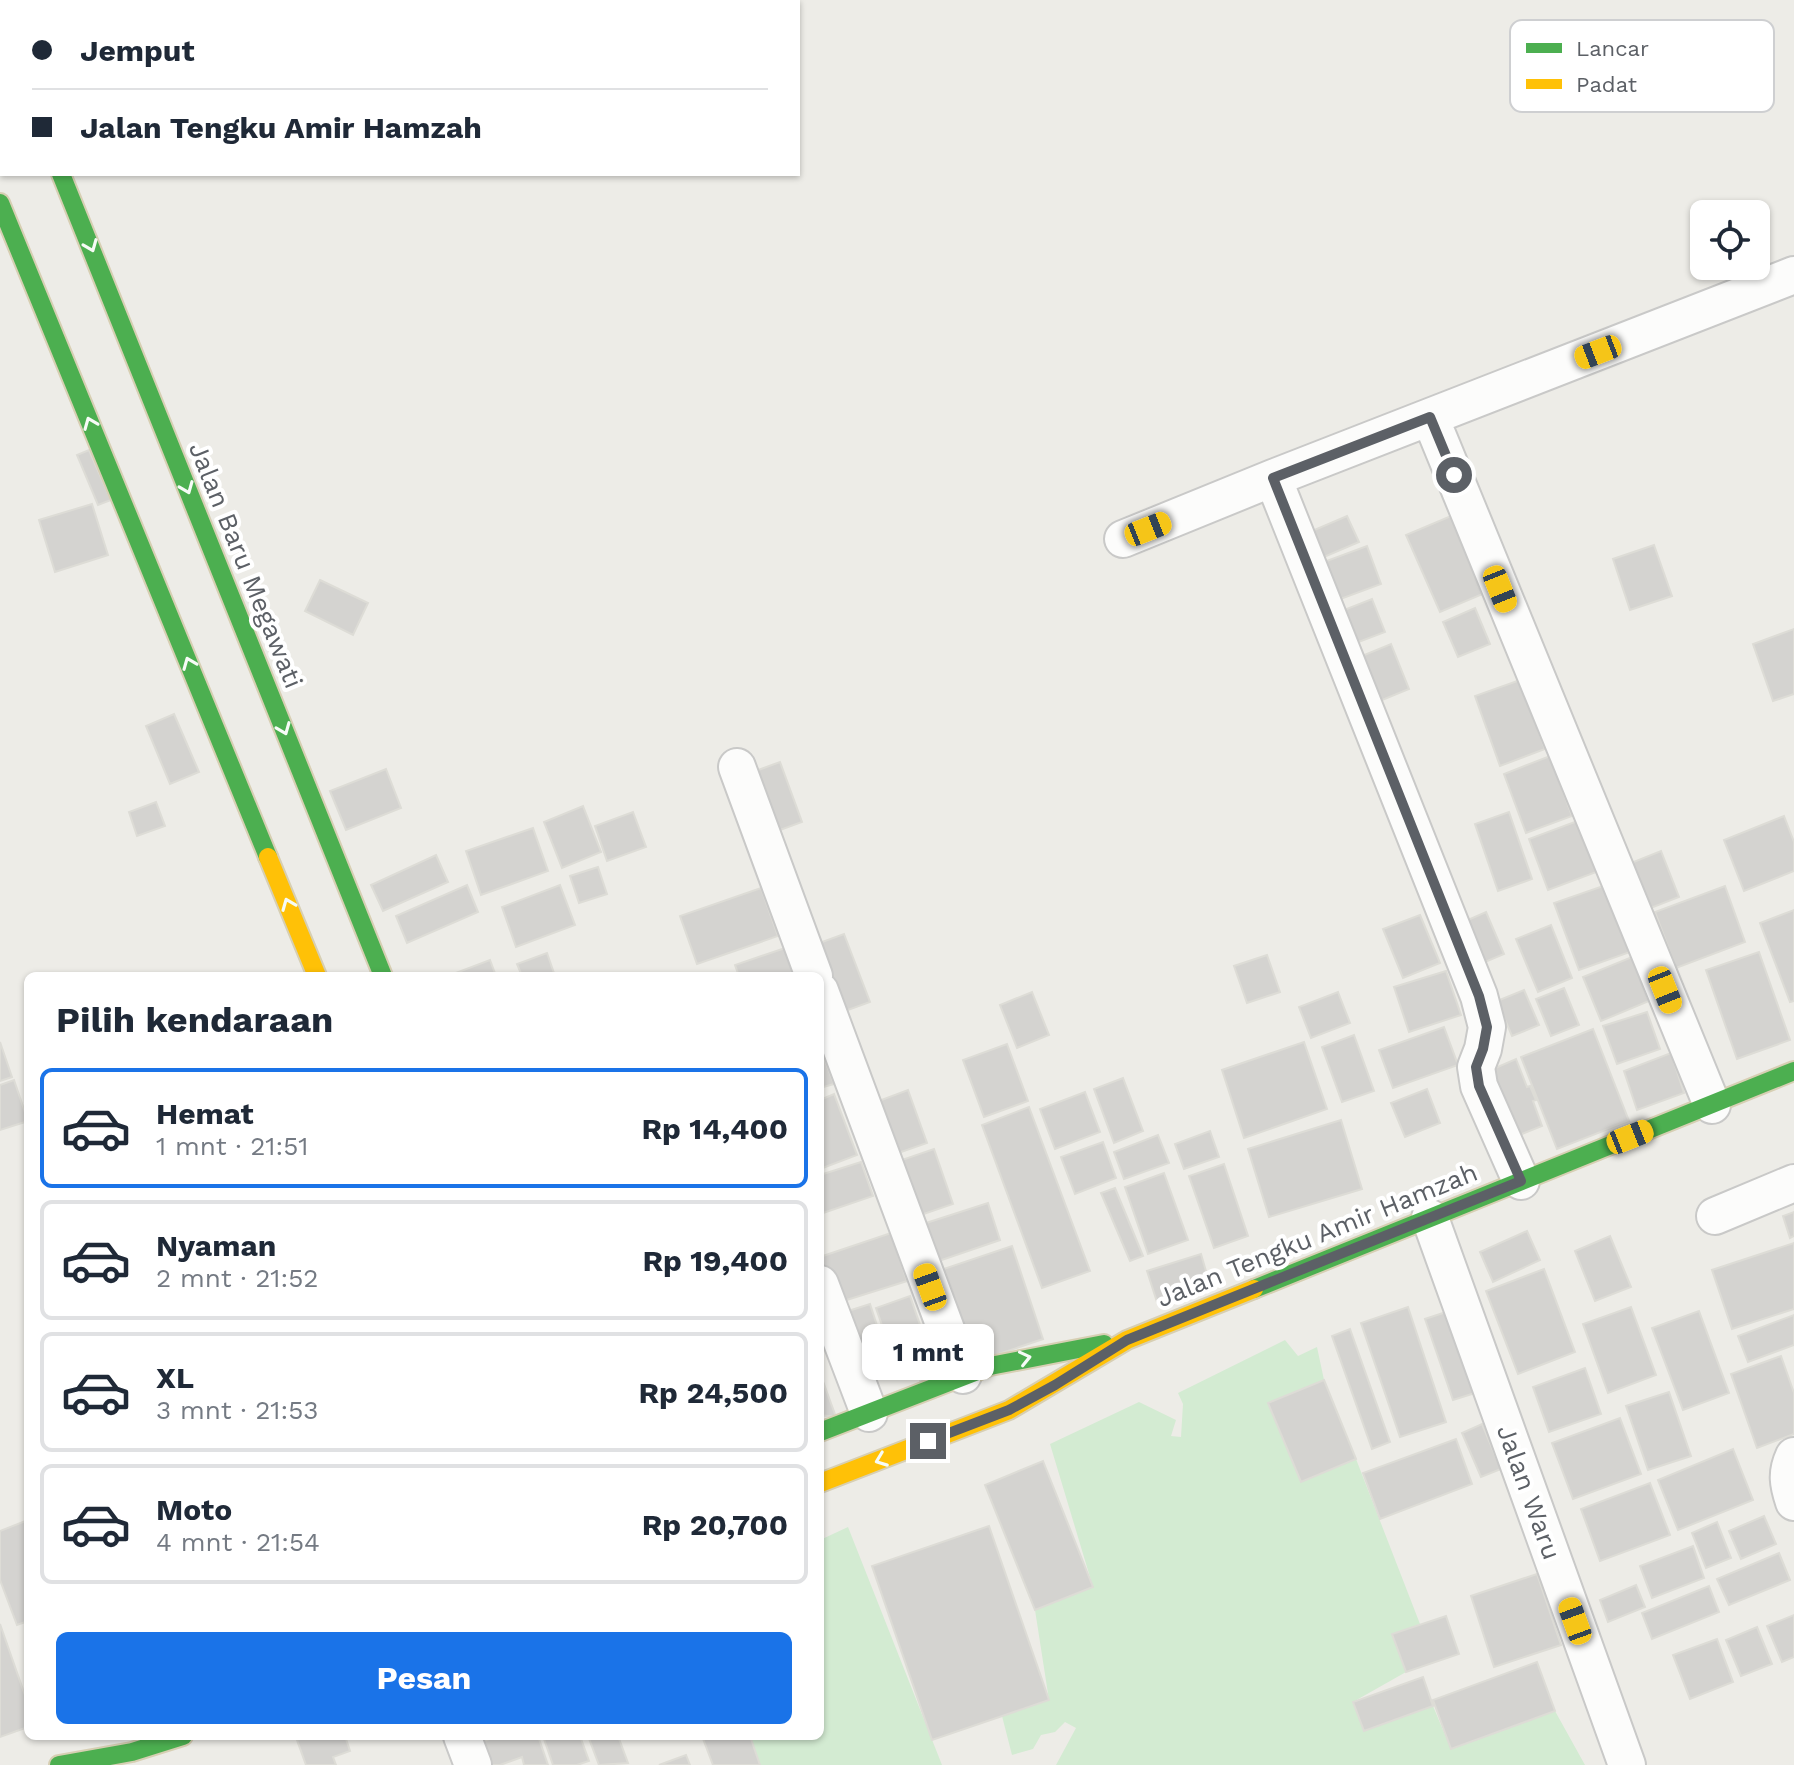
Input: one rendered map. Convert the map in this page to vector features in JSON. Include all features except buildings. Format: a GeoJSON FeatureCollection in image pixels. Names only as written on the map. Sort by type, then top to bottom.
{"type":"FeatureCollection","features":[{"type":"Feature","properties":{"kind":"main road","name":"Jalan Baru Megawati"},"geometry":{"type":"LineString","coordinates":[[62,176],[381,972]]}},
{"type":"Feature","properties":{"kind":"main road"},"geometry":{"type":"LineString","coordinates":[[0,203],[315,972]]}},
{"type":"Feature","properties":{"kind":"main road","name":"Jalan Tengku Amir Hamzah"},"geometry":{"type":"LineString","coordinates":[[824,1481],[1009,1410],[1127,1340],[1794,1071]]}},
{"type":"Feature","properties":{"kind":"main road","name":"Jalan Tengku Amir Hamzah"},"geometry":{"type":"LineString","coordinates":[[824,1430],[990,1366],[1127,1340]]}},
{"type":"Feature","properties":{"kind":"main road"},"geometry":{"type":"LineString","coordinates":[[59,1765],[135,1759],[175,1740]]}},
{"type":"Feature","properties":{"kind":"main road"},"geometry":{"type":"LineString","coordinates":[[51,1765],[86,1743]]}},
{"type":"Feature","properties":{"kind":"street"},"geometry":{"type":"LineString","coordinates":[[1123,539],[1794,275]]}},
{"type":"Feature","properties":{"kind":"street"},"geometry":{"type":"LineString","coordinates":[[1430,417],[1712,1105]]}},
{"type":"Feature","properties":{"kind":"street"},"geometry":{"type":"LineString","coordinates":[[1273,478],[1479,996],[1487,1027],[1476,1067],[1479,1086],[1521,1181]]}},
{"type":"Feature","properties":{"kind":"street"},"geometry":{"type":"LineString","coordinates":[[737,767],[813,972]]}},
{"type":"Feature","properties":{"kind":"street"},"geometry":{"type":"LineString","coordinates":[[824,1002],[963,1375]]}},
{"type":"Feature","properties":{"kind":"street"},"geometry":{"type":"LineString","coordinates":[[1715,1216],[1794,1183]]}},
{"type":"Feature","properties":{"kind":"street","name":"Jalan Waru"},"geometry":{"type":"LineString","coordinates":[[1430,1218],[1627,1765]]}},
{"type":"Feature","properties":{"kind":"street"},"geometry":{"type":"LineString","coordinates":[[824,1295],[869,1413]]}},
{"type":"Feature","properties":{"kind":"street"},"geometry":{"type":"LineString","coordinates":[[1794,1456],[1788,1468],[1788,1483],[1794,1502]]}},
{"type":"Feature","properties":{"kind":"street"},"geometry":{"type":"LineString","coordinates":[[464,1740],[473,1765]]}},
{"type":"Feature","properties":{"kind":"green space"},"geometry":{"type":"Polygon","coordinates":[[[1285,1340],[1298,1356],[1317,1347],[1324,1380],[1269,1403],[1301,1481],[1356,1459],[1420,1624],[1393,1634],[1406,1672],[1353,1702],[1364,1731],[1433,1706],[1451,1749],[1555,1711],[1585,1765],[1056,1765],[1076,1728],[1065,1722],[1055,1732],[1041,1735],[1033,1749],[1012,1755],[1002,1716],[1049,1700],[1035,1610],[1093,1587],[1050,1444],[1139,1402],[1176,1420],[1171,1436],[1181,1437],[1183,1404],[1178,1393],[1285,1340]]]}},
{"type":"Feature","properties":{"kind":"green space"},"geometry":{"type":"Polygon","coordinates":[[[848,1527],[942,1765],[753,1765],[745,1740],[824,1740],[824,1538],[848,1527]]]}},
{"type":"Feature","properties":{"kind":"traffic: fast"},"geometry":{"type":"LineString","coordinates":[[62,176],[381,972]]}},
{"type":"Feature","properties":{"kind":"traffic: fast"},"geometry":{"type":"LineString","coordinates":[[0,203],[268,857]]}},
{"type":"Feature","properties":{"kind":"traffic: fast"},"geometry":{"type":"LineString","coordinates":[[1254,1289],[1794,1071]]}},
{"type":"Feature","properties":{"kind":"traffic: fast"},"geometry":{"type":"LineString","coordinates":[[824,1430],[990,1366],[1104,1344]]}},
{"type":"Feature","properties":{"kind":"traffic: fast"},"geometry":{"type":"LineString","coordinates":[[59,1765],[132,1752],[170,1740]]}},
{"type":"Feature","properties":{"kind":"traffic: slow"},"geometry":{"type":"LineString","coordinates":[[268,857],[315,972]]}},
{"type":"Feature","properties":{"kind":"traffic: slow"},"geometry":{"type":"LineString","coordinates":[[824,1481],[1009,1410],[1127,1340],[1254,1289]]}},
{"type":"Feature","properties":{"kind":"route"},"geometry":{"type":"LineString","coordinates":[[928,1441],[1009,1410],[1127,1340],[1521,1181],[1479,1086],[1476,1067],[1487,1027],[1479,996],[1273,478],[1430,417],[1454,475]]}}]}
